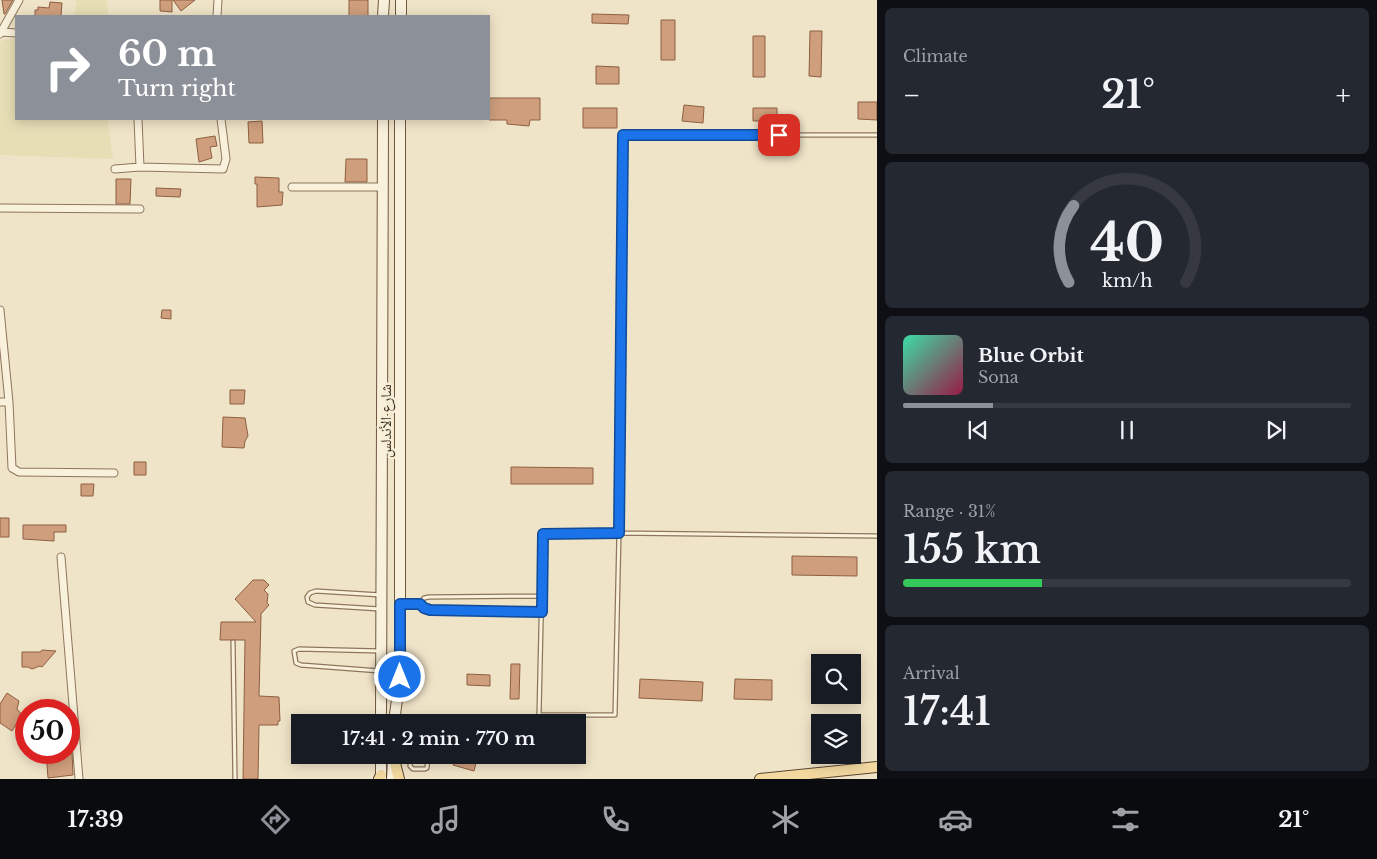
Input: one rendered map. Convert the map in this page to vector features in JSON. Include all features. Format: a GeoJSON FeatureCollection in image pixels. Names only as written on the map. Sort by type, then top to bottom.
{"type":"FeatureCollection","features":[{"type":"Feature","properties":{"kind":"main road"},"geometry":{"type":"LineString","coordinates":[[383,15],[384,0]]}},
{"type":"Feature","properties":{"kind":"main road"},"geometry":{"type":"LineString","coordinates":[[401,0],[401,15]]}},
{"type":"Feature","properties":{"kind":"main road","name":"شارع الأندلس"},"geometry":{"type":"LineString","coordinates":[[381,714],[383,120]]}},
{"type":"Feature","properties":{"kind":"main road","name":"شارع الأندلس"},"geometry":{"type":"LineString","coordinates":[[395,714],[399,690],[400,604],[400,120]]}},
{"type":"Feature","properties":{"kind":"main road"},"geometry":{"type":"LineString","coordinates":[[381,602],[400,604]]}},
{"type":"Feature","properties":{"kind":"main road"},"geometry":{"type":"LineString","coordinates":[[380,778],[381,764]]}},
{"type":"Feature","properties":{"kind":"main road"},"geometry":{"type":"LineString","coordinates":[[392,779],[393,764]]}},
{"type":"Feature","properties":{"kind":"main road"},"geometry":{"type":"LineString","coordinates":[[395,764],[399,779]]}},
{"type":"Feature","properties":{"kind":"main road"},"geometry":{"type":"LineString","coordinates":[[760,779],[877,767]]}},
{"type":"Feature","properties":{"kind":"street"},"geometry":{"type":"LineString","coordinates":[[15,33],[1,33],[19,0]]}},
{"type":"Feature","properties":{"kind":"street"},"geometry":{"type":"LineString","coordinates":[[217,15],[218,0]]}},
{"type":"Feature","properties":{"kind":"street"},"geometry":{"type":"LineString","coordinates":[[138,120],[140,167]]}},
{"type":"Feature","properties":{"kind":"street"},"geometry":{"type":"LineString","coordinates":[[115,169],[140,167],[223,169],[226,159],[220,120]]}},
{"type":"Feature","properties":{"kind":"street"},"geometry":{"type":"LineString","coordinates":[[292,187],[382,187]]}},
{"type":"Feature","properties":{"kind":"street"},"geometry":{"type":"LineString","coordinates":[[0,208],[140,209]]}},
{"type":"Feature","properties":{"kind":"street"},"geometry":{"type":"LineString","coordinates":[[0,310],[9,402],[12,468],[15,471],[114,473]]}},
{"type":"Feature","properties":{"kind":"street"},"geometry":{"type":"LineString","coordinates":[[0,402],[9,402]]}},
{"type":"Feature","properties":{"kind":"street"},"geometry":{"type":"LineString","coordinates":[[61,556],[79,779]]}},
{"type":"Feature","properties":{"kind":"lane"},"geometry":{"type":"LineString","coordinates":[[877,135],[623,135],[619,533],[615,715],[539,715],[543,534],[619,533],[877,536]]}},
{"type":"Feature","properties":{"kind":"lane"},"geometry":{"type":"LineString","coordinates":[[316,591],[381,602],[315,605],[308,602],[308,597],[310,593],[316,591]]}},
{"type":"Feature","properties":{"kind":"lane"},"geometry":{"type":"LineString","coordinates":[[420,604],[422,600],[429,597],[541,596]]}},
{"type":"Feature","properties":{"kind":"lane"},"geometry":{"type":"LineString","coordinates":[[400,604],[420,604],[430,610],[542,612]]}},
{"type":"Feature","properties":{"kind":"lane"},"geometry":{"type":"LineString","coordinates":[[233,642],[235,779]]}},
{"type":"Feature","properties":{"kind":"lane"},"geometry":{"type":"LineString","coordinates":[[381,651],[299,649],[294,651],[294,656],[296,663],[302,665],[381,671]]}},
{"type":"Feature","properties":{"kind":"lane"},"geometry":{"type":"LineString","coordinates":[[410,764],[413,769],[425,769],[427,764]]}},
{"type":"Feature","properties":{"kind":"shaded area"},"geometry":{"type":"Polygon","coordinates":[[[73,0],[107,0],[108,15],[74,15],[77,1],[73,0]]]}},
{"type":"Feature","properties":{"kind":"shaded area"},"geometry":{"type":"Polygon","coordinates":[[[15,39],[15,120],[107,120],[113,159],[0,155],[1,40],[15,39]]]}},
{"type":"Feature","properties":{"kind":"building"},"geometry":{"type":"Polygon","coordinates":[[[2,0],[13,0],[5,14],[4,14],[2,0]]]}},
{"type":"Feature","properties":{"kind":"building"},"geometry":{"type":"Polygon","coordinates":[[[160,0],[172,0],[172,12],[160,11],[160,0]]]}},
{"type":"Feature","properties":{"kind":"building"},"geometry":{"type":"Polygon","coordinates":[[[173,0],[195,0],[181,11],[173,0]]]}},
{"type":"Feature","properties":{"kind":"building"},"geometry":{"type":"Polygon","coordinates":[[[349,0],[368,0],[368,15],[349,15],[349,0]]]}},
{"type":"Feature","properties":{"kind":"building"},"geometry":{"type":"Polygon","coordinates":[[[50,2],[62,3],[61,15],[35,15],[35,10],[38,10],[38,7],[49,8],[50,2]]]}},
{"type":"Feature","properties":{"kind":"building"},"geometry":{"type":"Polygon","coordinates":[[[592,14],[629,15],[628,24],[592,23],[592,14]]]}},
{"type":"Feature","properties":{"kind":"building"},"geometry":{"type":"Polygon","coordinates":[[[661,20],[675,20],[675,60],[661,60],[661,20]]]}},
{"type":"Feature","properties":{"kind":"building"},"geometry":{"type":"Polygon","coordinates":[[[810,31],[822,31],[821,77],[809,76],[810,31]]]}},
{"type":"Feature","properties":{"kind":"building"},"geometry":{"type":"Polygon","coordinates":[[[753,36],[765,36],[765,77],[753,77],[753,36]]]}},
{"type":"Feature","properties":{"kind":"building"},"geometry":{"type":"Polygon","coordinates":[[[596,66],[619,67],[619,84],[596,84],[596,66]]]}},
{"type":"Feature","properties":{"kind":"building"},"geometry":{"type":"Polygon","coordinates":[[[490,98],[540,98],[540,120],[530,120],[529,126],[507,124],[507,120],[490,120],[490,98]]]}},
{"type":"Feature","properties":{"kind":"building"},"geometry":{"type":"Polygon","coordinates":[[[858,102],[877,102],[877,120],[858,119],[858,102]]]}},
{"type":"Feature","properties":{"kind":"building"},"geometry":{"type":"Polygon","coordinates":[[[684,105],[704,107],[703,123],[682,121],[684,105]]]}},
{"type":"Feature","properties":{"kind":"building"},"geometry":{"type":"Polygon","coordinates":[[[583,108],[617,108],[617,128],[583,128],[583,108]]]}},
{"type":"Feature","properties":{"kind":"building"},"geometry":{"type":"Polygon","coordinates":[[[753,108],[777,108],[777,121],[753,121],[753,108]]]}},
{"type":"Feature","properties":{"kind":"building"},"geometry":{"type":"Polygon","coordinates":[[[262,121],[263,143],[249,143],[248,122],[262,121]]]}},
{"type":"Feature","properties":{"kind":"building"},"geometry":{"type":"Polygon","coordinates":[[[215,136],[217,146],[210,147],[212,158],[199,162],[196,139],[215,136]]]}},
{"type":"Feature","properties":{"kind":"building"},"geometry":{"type":"Polygon","coordinates":[[[346,159],[367,159],[367,182],[345,182],[346,159]]]}},
{"type":"Feature","properties":{"kind":"building"},"geometry":{"type":"Polygon","coordinates":[[[255,177],[279,178],[279,192],[283,192],[282,205],[257,207],[257,184],[255,184],[255,177]]]}},
{"type":"Feature","properties":{"kind":"building"},"geometry":{"type":"Polygon","coordinates":[[[116,179],[131,179],[130,204],[116,204],[116,179]]]}},
{"type":"Feature","properties":{"kind":"building"},"geometry":{"type":"Polygon","coordinates":[[[156,188],[181,189],[180,197],[156,196],[156,188]]]}},
{"type":"Feature","properties":{"kind":"building"},"geometry":{"type":"Polygon","coordinates":[[[162,310],[171,310],[171,319],[161,318],[162,310]]]}},
{"type":"Feature","properties":{"kind":"building"},"geometry":{"type":"Polygon","coordinates":[[[230,390],[245,390],[244,404],[230,404],[230,390]]]}},
{"type":"Feature","properties":{"kind":"building"},"geometry":{"type":"Polygon","coordinates":[[[223,417],[245,418],[248,436],[244,448],[222,447],[223,417]]]}},
{"type":"Feature","properties":{"kind":"building"},"geometry":{"type":"Polygon","coordinates":[[[134,462],[146,462],[146,475],[134,475],[134,462]]]}},
{"type":"Feature","properties":{"kind":"building"},"geometry":{"type":"Polygon","coordinates":[[[511,467],[593,468],[593,484],[511,484],[511,467]]]}},
{"type":"Feature","properties":{"kind":"building"},"geometry":{"type":"Polygon","coordinates":[[[81,484],[94,484],[93,496],[81,496],[81,484]]]}},
{"type":"Feature","properties":{"kind":"building"},"geometry":{"type":"Polygon","coordinates":[[[0,518],[9,518],[9,537],[0,537],[0,518]]]}},
{"type":"Feature","properties":{"kind":"building"},"geometry":{"type":"Polygon","coordinates":[[[23,525],[66,525],[66,532],[54,532],[54,541],[23,539],[23,525]]]}},
{"type":"Feature","properties":{"kind":"building"},"geometry":{"type":"Polygon","coordinates":[[[792,556],[857,557],[857,576],[792,575],[792,556]]]}},
{"type":"Feature","properties":{"kind":"building"},"geometry":{"type":"Polygon","coordinates":[[[253,580],[264,580],[269,585],[264,590],[268,594],[267,603],[269,605],[261,614],[259,696],[279,697],[280,721],[278,721],[278,725],[259,725],[258,779],[243,779],[245,640],[220,640],[221,622],[256,622],[235,599],[253,580]]]}},
{"type":"Feature","properties":{"kind":"building"},"geometry":{"type":"Polygon","coordinates":[[[42,650],[56,651],[42,667],[32,669],[22,667],[22,652],[40,652],[42,650]]]}},
{"type":"Feature","properties":{"kind":"building"},"geometry":{"type":"Polygon","coordinates":[[[511,664],[520,664],[519,699],[510,699],[511,664]]]}},
{"type":"Feature","properties":{"kind":"building"},"geometry":{"type":"Polygon","coordinates":[[[467,674],[490,675],[490,686],[467,685],[467,674]]]}},
{"type":"Feature","properties":{"kind":"building"},"geometry":{"type":"Polygon","coordinates":[[[640,679],[703,682],[702,701],[639,698],[640,679]]]}},
{"type":"Feature","properties":{"kind":"building"},"geometry":{"type":"Polygon","coordinates":[[[735,679],[772,680],[772,700],[734,699],[735,679]]]}},
{"type":"Feature","properties":{"kind":"building"},"geometry":{"type":"Polygon","coordinates":[[[7,693],[16,699],[15,726],[12,731],[0,723],[0,704],[7,693]]]}},
{"type":"Feature","properties":{"kind":"building"},"geometry":{"type":"Polygon","coordinates":[[[47,764],[73,764],[73,775],[48,778],[47,764]]]}},
{"type":"Feature","properties":{"kind":"building"},"geometry":{"type":"Polygon","coordinates":[[[453,764],[476,764],[474,771],[453,764]]]}},
{"type":"Feature","properties":{"kind":"route"},"geometry":{"type":"LineString","coordinates":[[400,677],[400,604],[420,604],[430,610],[542,612],[543,534],[619,533],[623,135],[779,135]]}}]}
